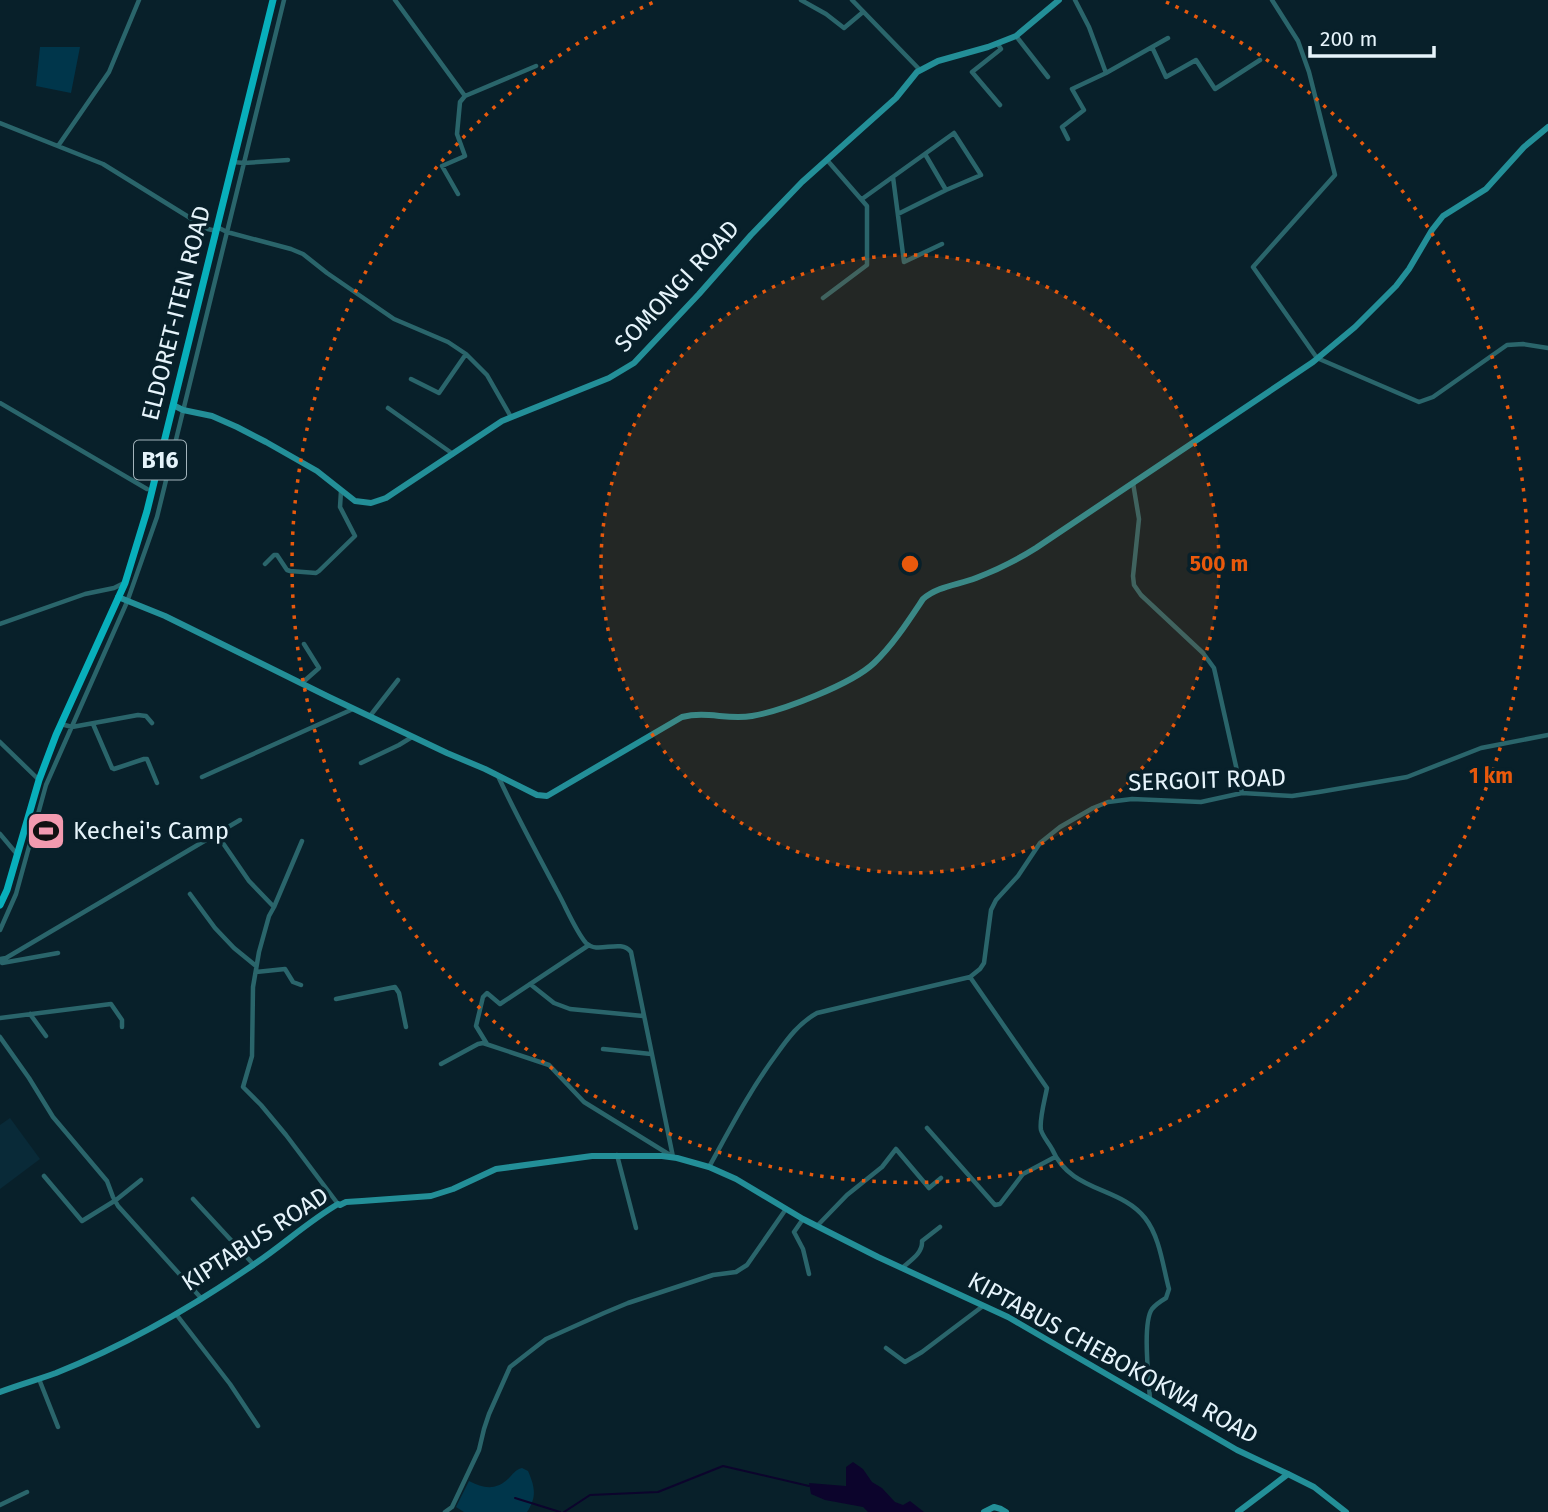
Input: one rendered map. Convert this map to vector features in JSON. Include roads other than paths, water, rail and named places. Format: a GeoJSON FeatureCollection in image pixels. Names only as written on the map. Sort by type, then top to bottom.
{"type":"FeatureCollection","features":[{"type":"Feature","properties":{"kind":"main road","name":"ELDORET-ITEN ROAD"},"geometry":{"type":"LineString","coordinates":[[0,905],[7,890],[39,780],[61,724],[125,583],[147,511],[273,0]]}},
{"type":"Feature","properties":{"kind":"street"},"geometry":{"type":"LineString","coordinates":[[58,146],[109,72],[139,0]]}},
{"type":"Feature","properties":{"kind":"street"},"geometry":{"type":"LineString","coordinates":[[0,930],[16,894],[46,785],[127,602],[157,517],[284,0]]}},
{"type":"Feature","properties":{"kind":"street"},"geometry":{"type":"LineString","coordinates":[[395,0],[465,96]]}},
{"type":"Feature","properties":{"kind":"street"},"geometry":{"type":"LineString","coordinates":[[801,0],[844,28],[863,12]]}},
{"type":"Feature","properties":{"kind":"street"},"geometry":{"type":"LineString","coordinates":[[852,0],[920,70]]}},
{"type":"Feature","properties":{"kind":"street","name":"SOMONGI ROAD"},"geometry":{"type":"LineString","coordinates":[[173,405],[212,416],[256,437],[317,471],[355,501],[379,501],[511,417],[609,378],[634,363],[802,182],[896,98],[920,70],[938,61],[1016,36],[1059,0]]}},
{"type":"Feature","properties":{"kind":"street"},"geometry":{"type":"LineString","coordinates":[[1075,0],[1089,27],[1106,73]]}},
{"type":"Feature","properties":{"kind":"street"},"geometry":{"type":"LineString","coordinates":[[1272,0],[1298,41],[1309,72],[1335,175],[1253,267],[1318,358],[1421,402],[1427,401],[1507,345],[1523,344],[1548,348]]}},
{"type":"Feature","properties":{"kind":"street"},"geometry":{"type":"LineString","coordinates":[[1016,36],[1048,77]]}},
{"type":"Feature","properties":{"kind":"street"},"geometry":{"type":"LineString","coordinates":[[1068,139],[1062,127],[1084,110],[1072,89],[1168,38]]}},
{"type":"Feature","properties":{"kind":"street"},"geometry":{"type":"LineString","coordinates":[[997,43],[1001,49],[972,72],[1000,105]]}},
{"type":"Feature","properties":{"kind":"street"},"geometry":{"type":"LineString","coordinates":[[1152,47],[1166,77],[1196,60],[1215,89],[1260,60]]}},
{"type":"Feature","properties":{"kind":"street"},"geometry":{"type":"LineString","coordinates":[[458,194],[442,166],[465,156],[457,134],[460,102],[465,96],[536,66]]}},
{"type":"Feature","properties":{"kind":"street"},"geometry":{"type":"LineString","coordinates":[[0,123],[103,164],[208,229],[217,229],[303,254],[394,319],[448,341],[466,354],[487,375],[511,417]]}},
{"type":"Feature","properties":{"kind":"street"},"geometry":{"type":"LineString","coordinates":[[118,597],[165,616],[537,795],[547,796],[682,717],[702,713],[741,717],[765,713],[802,701],[869,667],[928,595],[1008,565],[1078,521],[1318,358],[1355,327],[1396,286],[1443,216],[1486,189],[1524,147],[1548,127]]}},
{"type":"Feature","properties":{"kind":"street"},"geometry":{"type":"LineString","coordinates":[[862,199],[954,134],[981,175],[898,214]]}},
{"type":"Feature","properties":{"kind":"street"},"geometry":{"type":"LineString","coordinates":[[925,154],[946,190]]}},
{"type":"Feature","properties":{"kind":"street"},"geometry":{"type":"LineString","coordinates":[[233,162],[288,160]]}},
{"type":"Feature","properties":{"kind":"street"},"geometry":{"type":"LineString","coordinates":[[823,298],[867,265],[867,206],[827,160]]}},
{"type":"Feature","properties":{"kind":"street"},"geometry":{"type":"LineString","coordinates":[[893,177],[905,262],[942,244]]}},
{"type":"Feature","properties":{"kind":"street"},"geometry":{"type":"LineString","coordinates":[[411,379],[439,393],[466,354]]}},
{"type":"Feature","properties":{"kind":"street"},"geometry":{"type":"LineString","coordinates":[[0,403],[147,489]]}},
{"type":"Feature","properties":{"kind":"street"},"geometry":{"type":"LineString","coordinates":[[388,408],[453,454]]}},
{"type":"Feature","properties":{"kind":"street"},"geometry":{"type":"LineString","coordinates":[[1133,483],[1139,519],[1134,586],[1203,653],[1214,668],[1242,793]]}},
{"type":"Feature","properties":{"kind":"street"},"geometry":{"type":"LineString","coordinates":[[265,564],[277,555],[287,570],[319,571],[355,536],[340,507],[341,491]]}},
{"type":"Feature","properties":{"kind":"street"},"geometry":{"type":"LineString","coordinates":[[0,624],[125,583]]}},
{"type":"Feature","properties":{"kind":"street"},"geometry":{"type":"LineString","coordinates":[[302,683],[319,668],[304,644]]}},
{"type":"Feature","properties":{"kind":"street"},"geometry":{"type":"LineString","coordinates":[[370,716],[398,680]]}},
{"type":"Feature","properties":{"kind":"street"},"geometry":{"type":"LineString","coordinates":[[202,777],[354,708]]}},
{"type":"Feature","properties":{"kind":"street"},"geometry":{"type":"LineString","coordinates":[[61,724],[72,727],[138,715],[146,716],[152,723]]}},
{"type":"Feature","properties":{"kind":"street"},"geometry":{"type":"LineString","coordinates":[[93,724],[112,768],[147,759],[157,783]]}},
{"type":"Feature","properties":{"kind":"street","name":"SERGOIT ROAD"},"geometry":{"type":"LineString","coordinates":[[970,977],[984,963],[996,900],[1018,876],[1040,843],[1060,827],[1093,808],[1108,802],[1132,799],[1201,802],[1242,793],[1292,796],[1389,781],[1422,772],[1481,748],[1548,735]]}},
{"type":"Feature","properties":{"kind":"street"},"geometry":{"type":"LineString","coordinates":[[361,762],[413,737]]}},
{"type":"Feature","properties":{"kind":"street"},"geometry":{"type":"LineString","coordinates":[[0,741],[39,780]]}},
{"type":"Feature","properties":{"kind":"street"},"geometry":{"type":"LineString","coordinates":[[498,775],[573,922],[589,945],[622,946],[630,950],[673,1158]]}},
{"type":"Feature","properties":{"kind":"street"},"geometry":{"type":"LineString","coordinates":[[0,960],[240,820]]}},
{"type":"Feature","properties":{"kind":"street"},"geometry":{"type":"LineString","coordinates":[[216,833],[248,881],[274,907]]}},
{"type":"Feature","properties":{"kind":"street"},"geometry":{"type":"LineString","coordinates":[[0,834],[17,854]]}},
{"type":"Feature","properties":{"kind":"street"},"geometry":{"type":"LineString","coordinates":[[302,841],[269,916],[262,940],[253,987],[252,1056],[243,1087],[286,1135],[338,1204]]}},
{"type":"Feature","properties":{"kind":"street"},"geometry":{"type":"LineString","coordinates":[[190,894],[215,928],[257,969],[285,969],[293,982],[302,985]]}},
{"type":"Feature","properties":{"kind":"street"},"geometry":{"type":"LineString","coordinates":[[487,1044],[476,1026],[483,997],[487,993],[500,1004],[589,945]]}},
{"type":"Feature","properties":{"kind":"street"},"geometry":{"type":"LineString","coordinates":[[0,960],[2,963],[58,953]]}},
{"type":"Feature","properties":{"kind":"street"},"geometry":{"type":"LineString","coordinates":[[709,1167],[755,1083],[788,1038],[808,1017],[830,1009],[970,977],[1047,1088],[1041,1130],[1055,1157],[1080,1180],[1132,1206],[1146,1220],[1154,1234],[1169,1289],[1166,1298],[1154,1306],[1149,1317],[1147,1343],[1150,1400]]}},
{"type":"Feature","properties":{"kind":"street"},"geometry":{"type":"LineString","coordinates":[[530,984],[564,1008],[643,1016]]}},
{"type":"Feature","properties":{"kind":"street"},"geometry":{"type":"LineString","coordinates":[[336,999],[395,987],[400,993],[406,1027]]}},
{"type":"Feature","properties":{"kind":"street"},"geometry":{"type":"LineString","coordinates":[[0,1018],[111,1004],[122,1020],[122,1027]]}},
{"type":"Feature","properties":{"kind":"street"},"geometry":{"type":"LineString","coordinates":[[30,1014],[46,1036]]}},
{"type":"Feature","properties":{"kind":"street"},"geometry":{"type":"LineString","coordinates":[[0,1037],[53,1117],[107,1181],[114,1200],[201,1298]]}},
{"type":"Feature","properties":{"kind":"street"},"geometry":{"type":"LineString","coordinates":[[441,1065],[478,1044],[487,1044],[549,1065],[584,1102],[673,1158]]}},
{"type":"Feature","properties":{"kind":"street"},"geometry":{"type":"LineString","coordinates":[[603,1049],[651,1054]]}},
{"type":"Feature","properties":{"kind":"street"},"geometry":{"type":"LineString","coordinates":[[927,1128],[995,1205],[1000,1204],[1023,1174],[1055,1157]]}},
{"type":"Feature","properties":{"kind":"street"},"geometry":{"type":"LineString","coordinates":[[817,1226],[847,1195],[882,1167],[896,1149],[929,1188],[941,1178]]}},
{"type":"Feature","properties":{"kind":"street"},"geometry":{"type":"LineString","coordinates":[[617,1155],[636,1228]]}},
{"type":"Feature","properties":{"kind":"street","name":"KIPTABUS ROAD"},"geometry":{"type":"LineString","coordinates":[[0,1391],[80,1362],[175,1314],[254,1265],[338,1204],[431,1196],[496,1169],[592,1156],[673,1158],[709,1167]]}},
{"type":"Feature","properties":{"kind":"street","name":"KIPTABUS CHEBOKOKWA ROAD"},"geometry":{"type":"LineString","coordinates":[[709,1167],[736,1179],[803,1219],[1008,1317],[1237,1450],[1314,1487],[1346,1512]]}},
{"type":"Feature","properties":{"kind":"street"},"geometry":{"type":"LineString","coordinates":[[44,1176],[82,1221],[141,1180]]}},
{"type":"Feature","properties":{"kind":"street"},"geometry":{"type":"LineString","coordinates":[[193,1199],[254,1265]]}},
{"type":"Feature","properties":{"kind":"street"},"geometry":{"type":"LineString","coordinates":[[445,1512],[452,1507],[479,1450],[489,1414],[510,1367],[546,1339],[628,1303],[713,1275],[736,1272],[747,1265],[786,1208]]}},
{"type":"Feature","properties":{"kind":"street"},"geometry":{"type":"LineString","coordinates":[[803,1219],[794,1232],[803,1249],[809,1274]]}},
{"type":"Feature","properties":{"kind":"street"},"geometry":{"type":"LineString","coordinates":[[902,1268],[922,1249],[922,1241],[940,1227]]}},
{"type":"Feature","properties":{"kind":"street"},"geometry":{"type":"LineString","coordinates":[[886,1348],[905,1362],[983,1306]]}},
{"type":"Feature","properties":{"kind":"street"},"geometry":{"type":"LineString","coordinates":[[175,1314],[223,1374],[258,1426]]}},
{"type":"Feature","properties":{"kind":"street"},"geometry":{"type":"LineString","coordinates":[[39,1379],[58,1427]]}},
{"type":"Feature","properties":{"kind":"street"},"geometry":{"type":"LineString","coordinates":[[1238,1512],[1288,1474]]}},
{"type":"Feature","properties":{"kind":"street"},"geometry":{"type":"LineString","coordinates":[[0,1505],[27,1493]]}},
{"type":"Feature","properties":{"kind":"street"},"geometry":{"type":"LineString","coordinates":[[452,1507],[457,1512]]}},
{"type":"Feature","properties":{"kind":"street"},"geometry":{"type":"LineString","coordinates":[[984,1512],[994,1507],[1006,1512]]}},
{"type":"Feature","properties":{"kind":"waterway"},"geometry":{"type":"LineString","coordinates":[[564,1512],[590,1495],[658,1492],[723,1466],[809,1486]]}},
{"type":"Feature","properties":{"kind":"waterway"},"geometry":{"type":"LineString","coordinates":[[515,1498],[560,1512]]}},
{"type":"Feature","properties":{"kind":"place","name":"Kechei's Camp"},"geometry":{"type":"Point","coordinates":[46,831]}}]}
